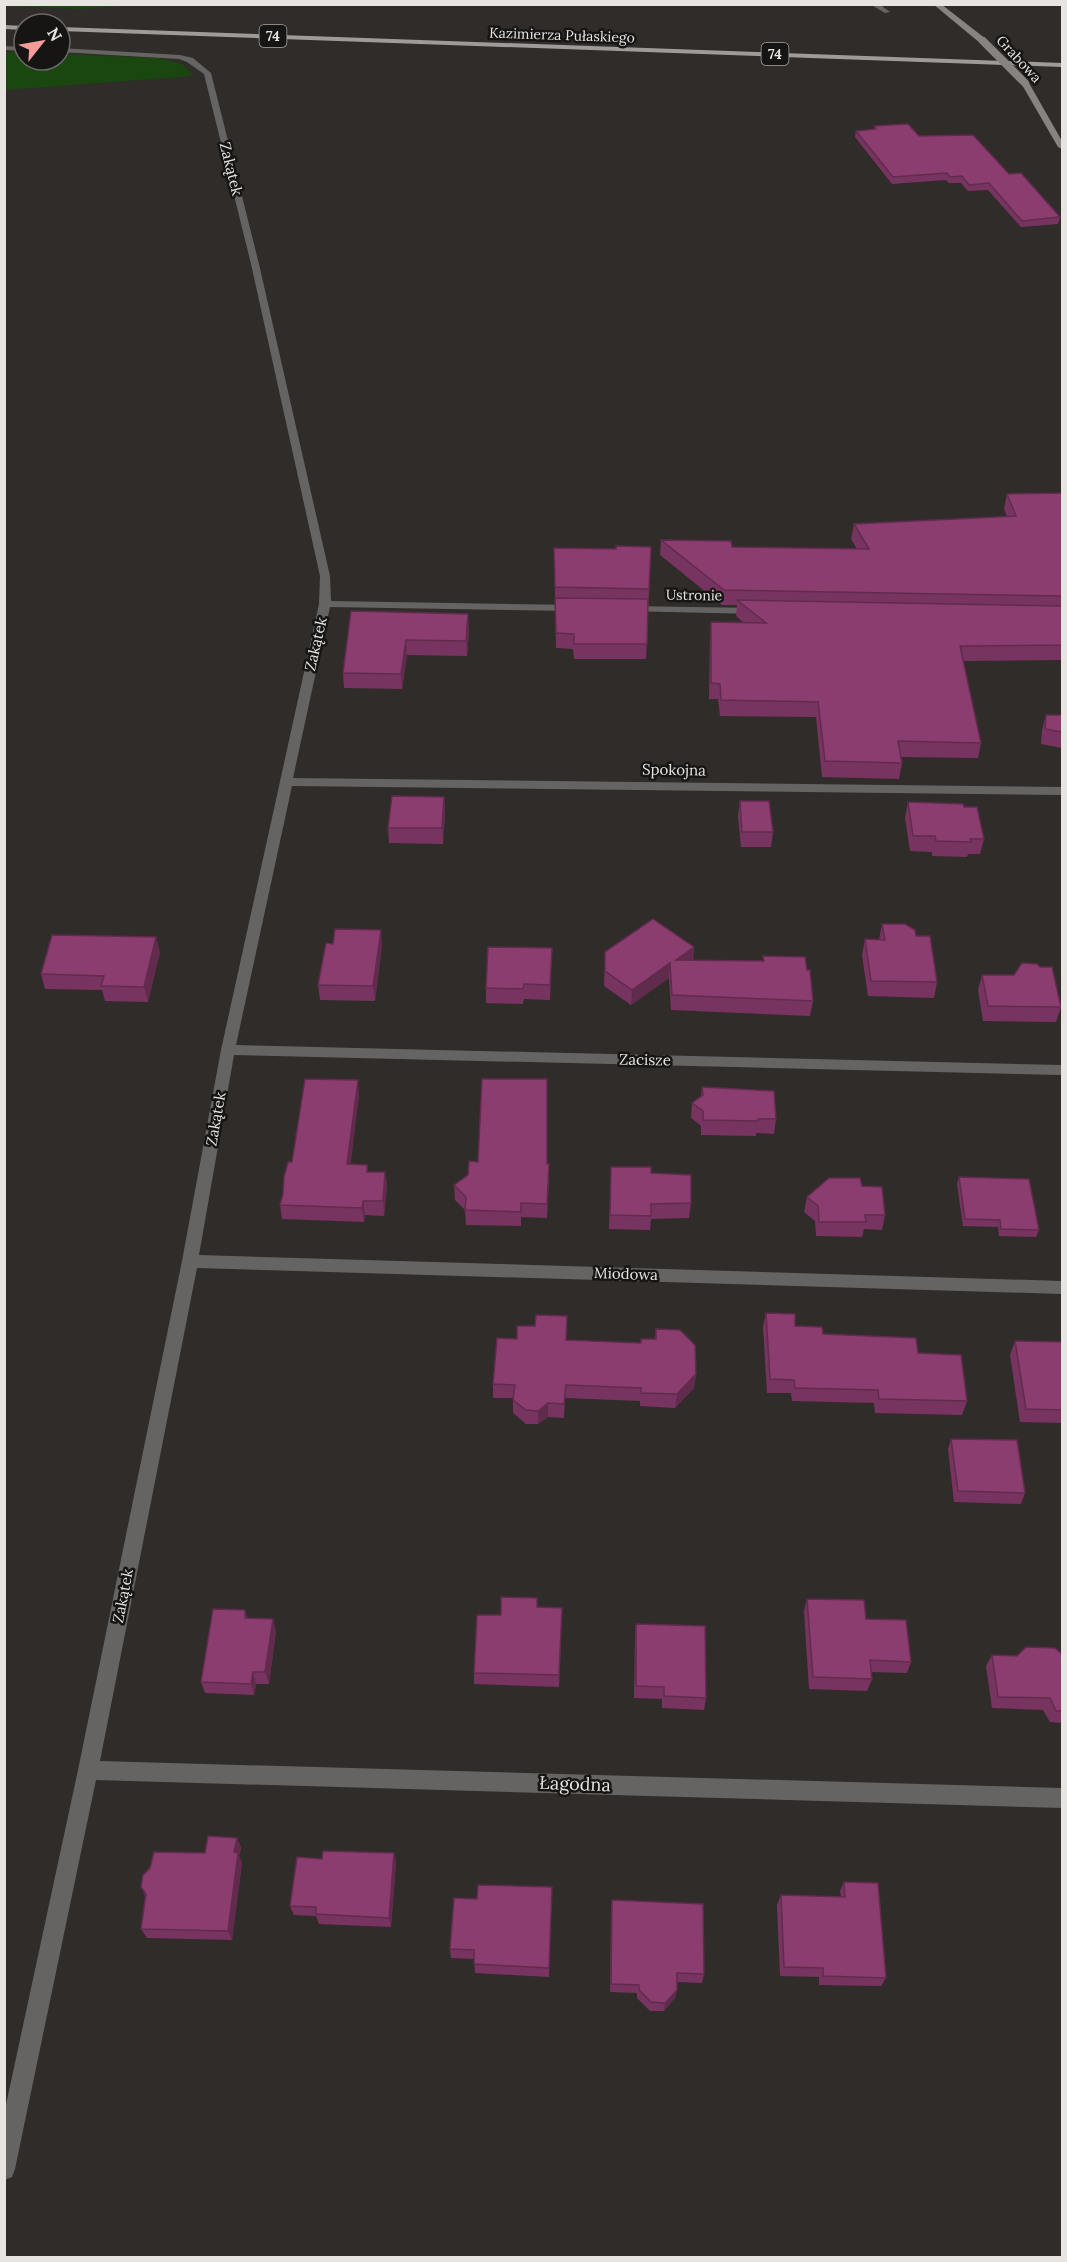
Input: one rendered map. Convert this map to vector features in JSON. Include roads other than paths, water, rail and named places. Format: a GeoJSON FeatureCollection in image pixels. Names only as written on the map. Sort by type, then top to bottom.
{"type":"FeatureCollection","features":[{"type":"Feature","properties":{"kind":"main road","name":"Kazimierza Pułaskiego"},"geometry":{"type":"LineString","coordinates":[[72,29],[1062,65]]}},
{"type":"Feature","properties":{"kind":"street"},"geometry":{"type":"LineString","coordinates":[[873,4],[888,12]]}},
{"type":"Feature","properties":{"kind":"street","name":"Grabowa"},"geometry":{"type":"LineString","coordinates":[[936,4],[983,41],[1025,83],[1062,147]]}},
{"type":"Feature","properties":{"kind":"street","name":"Zakątek"},"geometry":{"type":"LineString","coordinates":[[4,2169],[88,1770],[190,1261],[228,1050],[325,604],[325,576],[255,264],[207,73],[190,60],[180,57],[72,51]]}},
{"type":"Feature","properties":{"kind":"street"},"geometry":{"type":"LineString","coordinates":[[325,604],[587,608]]}},
{"type":"Feature","properties":{"kind":"street","name":"Ustronie"},"geometry":{"type":"LineString","coordinates":[[610,608],[765,611]]}},
{"type":"Feature","properties":{"kind":"street","name":"Spokojna"},"geometry":{"type":"LineString","coordinates":[[285,782],[1062,791]]}},
{"type":"Feature","properties":{"kind":"street","name":"Zacisze"},"geometry":{"type":"LineString","coordinates":[[228,1050],[1062,1070]]}},
{"type":"Feature","properties":{"kind":"street","name":"Miodowa"},"geometry":{"type":"LineString","coordinates":[[190,1261],[1062,1288]]}},
{"type":"Feature","properties":{"kind":"street","name":"Łagodna"},"geometry":{"type":"LineString","coordinates":[[88,1770],[1062,1798]]}}]}
